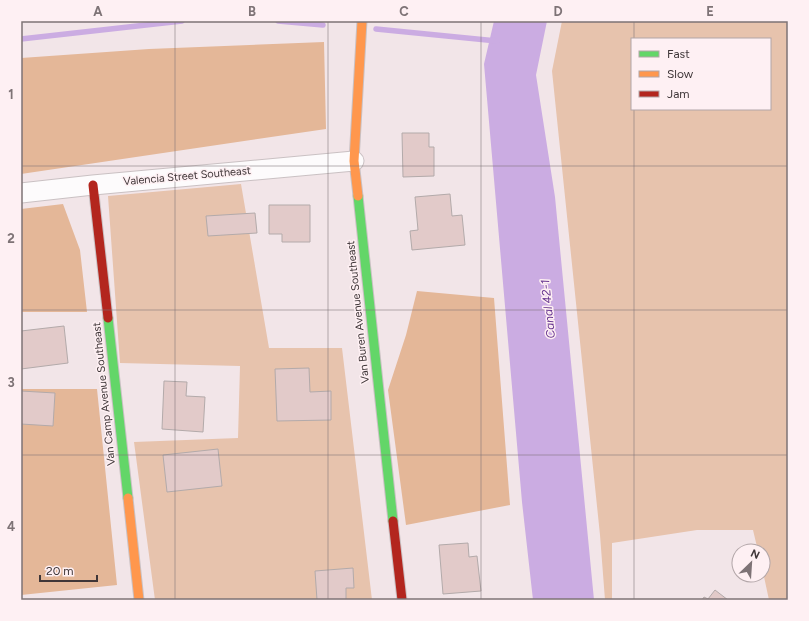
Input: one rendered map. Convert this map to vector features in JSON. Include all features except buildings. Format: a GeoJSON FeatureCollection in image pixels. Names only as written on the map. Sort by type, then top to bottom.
{"type":"FeatureCollection","features":[{"type":"Feature","properties":{"kind":"street","name":"Van Buren Avenue Southeast"},"geometry":{"type":"LineString","coordinates":[[362,21],[354,161],[402,600]]}},
{"type":"Feature","properties":{"kind":"street","name":"Valencia Street Southeast"},"geometry":{"type":"LineString","coordinates":[[21,194],[93,185],[354,161]]}},
{"type":"Feature","properties":{"kind":"street","name":"Van Camp Avenue Southeast"},"geometry":{"type":"LineString","coordinates":[[93,185],[139,600]]}},
{"type":"Feature","properties":{"kind":"shaded area"},"geometry":{"type":"Polygon","coordinates":[[[562,21],[788,21],[788,600],[769,600],[765,583],[771,583],[771,543],[756,543],[753,530],[697,530],[612,543],[612,600],[605,600],[600,535],[552,71],[562,21]]]}},
{"type":"Feature","properties":{"kind":"shaded area"},"geometry":{"type":"Polygon","coordinates":[[[324,42],[326,129],[21,174],[21,58],[149,49],[324,42]]]}},
{"type":"Feature","properties":{"kind":"shaded area"},"geometry":{"type":"Polygon","coordinates":[[[241,184],[269,348],[342,348],[372,600],[155,600],[134,442],[238,438],[240,366],[120,363],[108,196],[241,184]]]}},
{"type":"Feature","properties":{"kind":"shaded area"},"geometry":{"type":"Polygon","coordinates":[[[63,204],[80,250],[87,312],[21,312],[21,209],[63,204]]]}},
{"type":"Feature","properties":{"kind":"shaded area"},"geometry":{"type":"Polygon","coordinates":[[[417,291],[494,298],[510,505],[406,525],[388,390],[406,335],[417,291]]]}},
{"type":"Feature","properties":{"kind":"shaded area"},"geometry":{"type":"Polygon","coordinates":[[[21,389],[97,389],[117,585],[21,595],[21,389]]]}},
{"type":"Feature","properties":{"kind":"water","name":"Canal 42-1"},"geometry":{"type":"Polygon","coordinates":[[[494,21],[547,21],[536,75],[555,197],[594,600],[533,600],[522,502],[484,64],[494,21]]]}},
{"type":"Feature","properties":{"kind":"waterway"},"geometry":{"type":"LineString","coordinates":[[21,39],[182,21]]}},
{"type":"Feature","properties":{"kind":"waterway"},"geometry":{"type":"LineString","coordinates":[[278,21],[323,25]]}},
{"type":"Feature","properties":{"kind":"waterway"},"geometry":{"type":"LineString","coordinates":[[376,29],[497,41]]}},
{"type":"Feature","properties":{"kind":"traffic: fast"},"geometry":{"type":"LineString","coordinates":[[358,196],[393,521]]}},
{"type":"Feature","properties":{"kind":"traffic: fast"},"geometry":{"type":"LineString","coordinates":[[108,318],[128,498]]}},
{"type":"Feature","properties":{"kind":"traffic: slow"},"geometry":{"type":"LineString","coordinates":[[358,196],[354,161],[362,21]]}},
{"type":"Feature","properties":{"kind":"traffic: slow"},"geometry":{"type":"LineString","coordinates":[[128,498],[139,600]]}},
{"type":"Feature","properties":{"kind":"traffic: jam"},"geometry":{"type":"LineString","coordinates":[[93,185],[108,318]]}},
{"type":"Feature","properties":{"kind":"traffic: jam"},"geometry":{"type":"LineString","coordinates":[[393,521],[402,600]]}}]}
